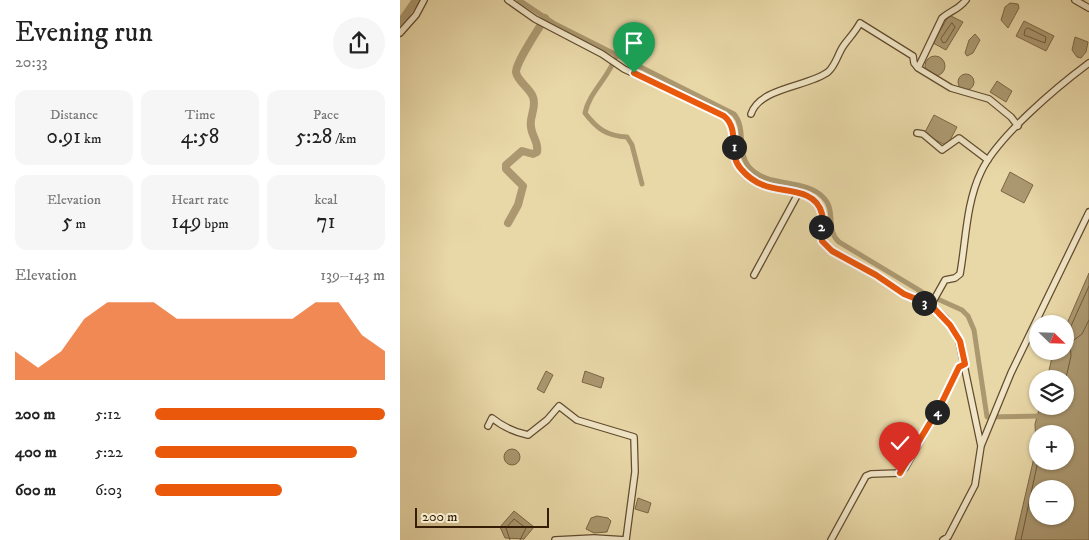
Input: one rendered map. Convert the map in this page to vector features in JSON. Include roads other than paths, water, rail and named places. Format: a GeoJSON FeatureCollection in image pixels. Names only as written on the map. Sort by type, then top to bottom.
{"type":"FeatureCollection","features":[{"type":"Feature","properties":{"kind":"street"},"geometry":{"type":"LineString","coordinates":[[400,32],[416,15],[424,0]]}},
{"type":"Feature","properties":{"kind":"street"},"geometry":{"type":"LineString","coordinates":[[508,0],[550,28],[624,69],[724,116],[732,127],[734,154],[738,166],[744,173],[764,186],[799,192],[809,198],[821,211],[822,241],[832,251],[876,275],[904,294],[931,305],[950,325],[960,341],[981,446]]}},
{"type":"Feature","properties":{"kind":"street"},"geometry":{"type":"LineString","coordinates":[[918,68],[942,18],[948,13],[956,11],[966,0]]}},
{"type":"Feature","properties":{"kind":"street"},"geometry":{"type":"LineString","coordinates":[[1075,0],[1089,8]]}},
{"type":"Feature","properties":{"kind":"street"},"geometry":{"type":"LineString","coordinates":[[751,114],[753,109],[764,98],[829,71],[844,44],[854,36],[860,23],[905,50],[913,56],[914,63],[918,68],[950,88],[989,99],[1011,117],[1018,126]]}},
{"type":"Feature","properties":{"kind":"street"},"geometry":{"type":"LineString","coordinates":[[931,305],[945,280],[955,278],[960,274],[970,212],[979,177],[988,160],[1052,92],[1089,63]]}},
{"type":"Feature","properties":{"kind":"street"},"geometry":{"type":"LineString","coordinates":[[916,133],[923,134],[942,150],[959,138],[988,160]]}},
{"type":"Feature","properties":{"kind":"street"},"geometry":{"type":"LineString","coordinates":[[754,275],[799,192]]}},
{"type":"Feature","properties":{"kind":"street"},"geometry":{"type":"LineString","coordinates":[[947,539],[975,485],[981,446],[1011,373],[1089,212]]}},
{"type":"Feature","properties":{"kind":"street"},"geometry":{"type":"LineString","coordinates":[[831,540],[866,476],[871,474],[900,473],[905,468],[940,406],[959,367],[965,364]]}},
{"type":"Feature","properties":{"kind":"street"},"geometry":{"type":"LineString","coordinates":[[488,426],[492,418],[519,434],[528,435],[547,420],[559,406],[576,420],[634,437],[635,472],[626,540],[594,538],[555,540]]}},
{"type":"Feature","properties":{"kind":"water"},"geometry":{"type":"Polygon","coordinates":[[[1010,3],[1018,4],[1019,8],[1008,28],[1001,20],[1005,7],[1010,3]]]}},
{"type":"Feature","properties":{"kind":"water"},"geometry":{"type":"Polygon","coordinates":[[[949,15],[963,22],[946,50],[933,43],[949,15]]]}},
{"type":"Feature","properties":{"kind":"water"},"geometry":{"type":"Polygon","coordinates":[[[1024,21],[1054,36],[1046,51],[1016,36],[1024,21]]]}},
{"type":"Feature","properties":{"kind":"water"},"geometry":{"type":"Polygon","coordinates":[[[975,34],[980,40],[973,53],[967,56],[965,53],[969,40],[975,34]]]}},
{"type":"Feature","properties":{"kind":"water"},"geometry":{"type":"Polygon","coordinates":[[[1075,37],[1088,42],[1086,52],[1081,58],[1077,57],[1072,50],[1075,37]]]}},
{"type":"Feature","properties":{"kind":"water"},"geometry":{"type":"Polygon","coordinates":[[[935,56],[942,59],[945,66],[942,73],[935,76],[928,73],[925,66],[928,59],[935,56]]]}},
{"type":"Feature","properties":{"kind":"water"},"geometry":{"type":"Polygon","coordinates":[[[966,74],[974,82],[966,90],[958,82],[966,74]]]}},
{"type":"Feature","properties":{"kind":"water"},"geometry":{"type":"Polygon","coordinates":[[[997,81],[1012,91],[1006,102],[990,92],[997,81]]]}},
{"type":"Feature","properties":{"kind":"water"},"geometry":{"type":"Polygon","coordinates":[[[934,115],[957,127],[947,146],[924,134],[934,115]]]}},
{"type":"Feature","properties":{"kind":"water"},"geometry":{"type":"Polygon","coordinates":[[[1010,172],[1033,185],[1024,203],[1001,191],[1010,172]]]}},
{"type":"Feature","properties":{"kind":"water"},"geometry":{"type":"Polygon","coordinates":[[[1089,273],[1089,540],[1015,540],[1031,470],[1074,470],[1074,425],[1035,425],[1038,415],[1074,415],[1074,370],[1049,370],[1051,360],[1074,360],[1074,315],[1071,315],[1089,273]]]}},
{"type":"Feature","properties":{"kind":"water"},"geometry":{"type":"Polygon","coordinates":[[[546,371],[553,375],[544,393],[537,389],[546,371]]]}},
{"type":"Feature","properties":{"kind":"water"},"geometry":{"type":"Polygon","coordinates":[[[585,371],[604,378],[601,388],[582,382],[585,371]]]}},
{"type":"Feature","properties":{"kind":"water"},"geometry":{"type":"Polygon","coordinates":[[[509,449],[515,449],[520,454],[518,463],[509,465],[504,460],[504,454],[509,449]]]}},
{"type":"Feature","properties":{"kind":"water"},"geometry":{"type":"Polygon","coordinates":[[[638,498],[651,503],[648,513],[635,509],[638,498]]]}},
{"type":"Feature","properties":{"kind":"water"},"geometry":{"type":"Polygon","coordinates":[[[514,511],[534,527],[524,539],[505,538],[500,527],[514,511]]]}},
{"type":"Feature","properties":{"kind":"water"},"geometry":{"type":"Polygon","coordinates":[[[597,516],[608,518],[611,521],[607,532],[594,533],[586,529],[591,518],[597,516]]]}},
{"type":"Feature","properties":{"kind":"waterway"},"geometry":{"type":"LineString","coordinates":[[400,23],[416,0]]}},
{"type":"Feature","properties":{"kind":"waterway"},"geometry":{"type":"LineString","coordinates":[[519,0],[555,24],[734,114],[740,126],[745,161],[757,174],[775,181],[806,187],[815,191],[827,202],[833,232],[839,242],[922,292],[962,310],[968,316],[974,330],[987,417],[1042,416]]}},
{"type":"Feature","properties":{"kind":"waterway"},"geometry":{"type":"LineString","coordinates":[[508,223],[518,205],[523,186],[506,169],[506,165],[522,151],[533,154],[537,152],[531,127],[534,105],[533,97],[516,72],[523,54],[545,18]]}},
{"type":"Feature","properties":{"kind":"waterway"},"geometry":{"type":"LineString","coordinates":[[617,54],[587,105],[585,113],[603,131],[627,137],[632,145],[642,184]]}}]}
